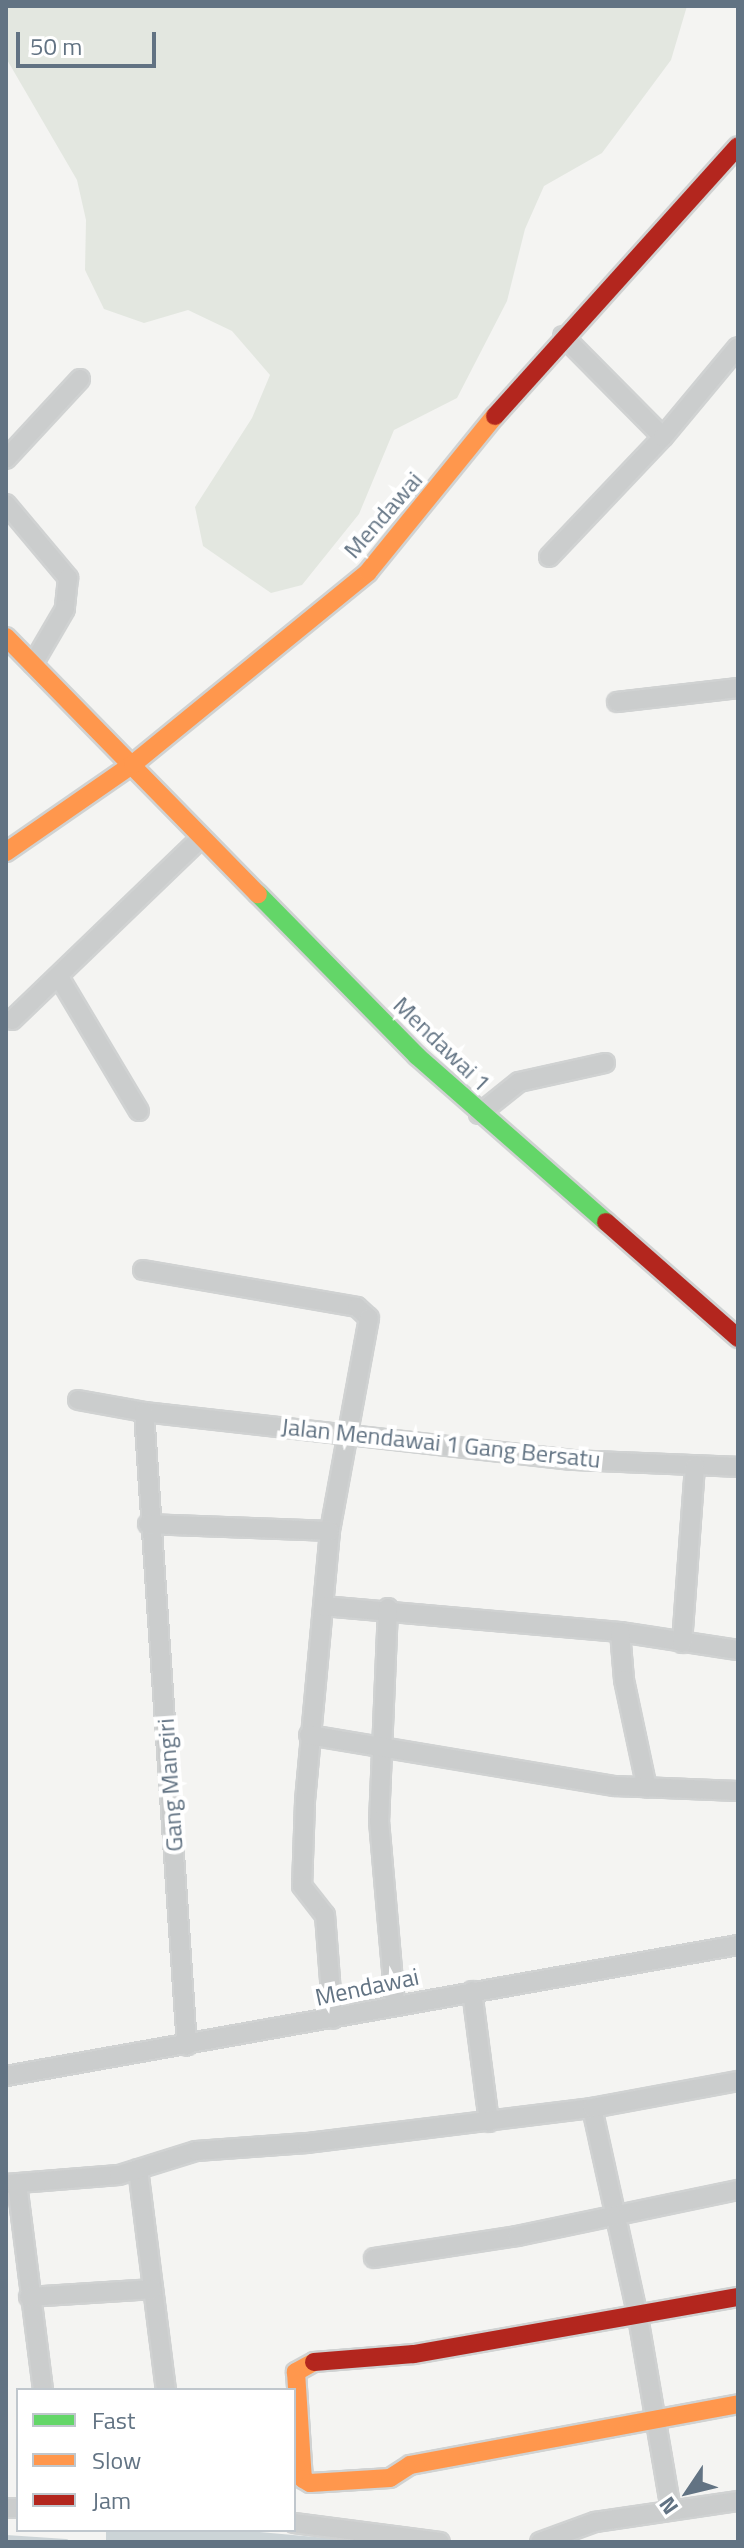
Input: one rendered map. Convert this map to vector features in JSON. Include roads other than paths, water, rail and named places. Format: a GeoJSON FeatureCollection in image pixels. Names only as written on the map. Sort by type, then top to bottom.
{"type":"FeatureCollection","features":[{"type":"Feature","properties":{"kind":"street","name":"Mendawai"},"geometry":{"type":"LineString","coordinates":[[6,852],[133,764],[368,572],[563,336],[738,146]]}},
{"type":"Feature","properties":{"kind":"street"},"geometry":{"type":"LineString","coordinates":[[563,336],[663,437]]}},
{"type":"Feature","properties":{"kind":"street"},"geometry":{"type":"LineString","coordinates":[[549,557],[663,437],[738,347]]}},
{"type":"Feature","properties":{"kind":"street"},"geometry":{"type":"LineString","coordinates":[[6,459],[80,379]]}},
{"type":"Feature","properties":{"kind":"street"},"geometry":{"type":"LineString","coordinates":[[6,504],[68,578],[65,609],[33,664]]}},
{"type":"Feature","properties":{"kind":"street","name":"Mendawai 1"},"geometry":{"type":"LineString","coordinates":[[6,637],[133,764],[201,838],[479,1114],[738,1338]]}},
{"type":"Feature","properties":{"kind":"street"},"geometry":{"type":"LineString","coordinates":[[617,702],[738,688]]}},
{"type":"Feature","properties":{"kind":"street"},"geometry":{"type":"LineString","coordinates":[[12,1020],[201,838]]}},
{"type":"Feature","properties":{"kind":"street"},"geometry":{"type":"LineString","coordinates":[[59,977],[139,1111]]}},
{"type":"Feature","properties":{"kind":"street"},"geometry":{"type":"LineString","coordinates":[[479,1114],[519,1082],[605,1063]]}},
{"type":"Feature","properties":{"kind":"street"},"geometry":{"type":"LineString","coordinates":[[143,1270],[363,1309],[369,1329],[345,1433],[330,1531],[309,1735],[302,1886],[325,1915],[333,2019]]}},
{"type":"Feature","properties":{"kind":"street","name":"Jalan Mendawai 1 Gang Bersatu"},"geometry":{"type":"LineString","coordinates":[[78,1400],[144,1412],[572,1460],[738,1467]]}},
{"type":"Feature","properties":{"kind":"street","name":"Gang Mangiri"},"geometry":{"type":"LineString","coordinates":[[144,1412],[148,1524],[161,1619],[187,2046]]}},
{"type":"Feature","properties":{"kind":"street"},"geometry":{"type":"LineString","coordinates":[[682,1643],[695,1466]]}},
{"type":"Feature","properties":{"kind":"street"},"geometry":{"type":"LineString","coordinates":[[148,1524],[330,1531]]}},
{"type":"Feature","properties":{"kind":"street"},"geometry":{"type":"LineString","coordinates":[[323,1606],[388,1608],[620,1632],[738,1650]]}},
{"type":"Feature","properties":{"kind":"street"},"geometry":{"type":"LineString","coordinates":[[388,1608],[380,1745],[384,1920],[395,2005]]}},
{"type":"Feature","properties":{"kind":"street"},"geometry":{"type":"LineString","coordinates":[[620,1632],[624,1680],[647,1788]]}},
{"type":"Feature","properties":{"kind":"street"},"geometry":{"type":"LineString","coordinates":[[309,1735],[647,1788],[738,1791]]}},
{"type":"Feature","properties":{"kind":"street","name":"Mendawai"},"geometry":{"type":"LineString","coordinates":[[6,2076],[738,1945]]}},
{"type":"Feature","properties":{"kind":"street"},"geometry":{"type":"LineString","coordinates":[[472,1991],[489,2122]]}},
{"type":"Feature","properties":{"kind":"street"},"geometry":{"type":"LineString","coordinates":[[43,2388],[11,2184],[138,2169],[206,2150],[489,2122],[592,2108],[738,2081]]}},
{"type":"Feature","properties":{"kind":"street"},"geometry":{"type":"LineString","coordinates":[[592,2108],[612,2214],[638,2317],[671,2510]]}},
{"type":"Feature","properties":{"kind":"street"},"geometry":{"type":"LineString","coordinates":[[138,2169],[166,2388]]}},
{"type":"Feature","properties":{"kind":"street"},"geometry":{"type":"LineString","coordinates":[[374,2258],[517,2236],[738,2190]]}},
{"type":"Feature","properties":{"kind":"street"},"geometry":{"type":"LineString","coordinates":[[6,2283],[27,2291],[153,2289]]}},
{"type":"Feature","properties":{"kind":"street"},"geometry":{"type":"LineString","coordinates":[[738,2297],[414,2354],[302,2365],[296,2372],[303,2479],[310,2483],[390,2478],[410,2465],[738,2404]]}},
{"type":"Feature","properties":{"kind":"street"},"geometry":{"type":"LineString","coordinates":[[540,2542],[595,2522],[738,2501]]}},
{"type":"Feature","properties":{"kind":"street"},"geometry":{"type":"LineString","coordinates":[[296,2523],[440,2542]]}},
{"type":"Feature","properties":{"kind":"waterway"},"geometry":{"type":"LineString","coordinates":[[6,2538],[66,2542]]}}]}
